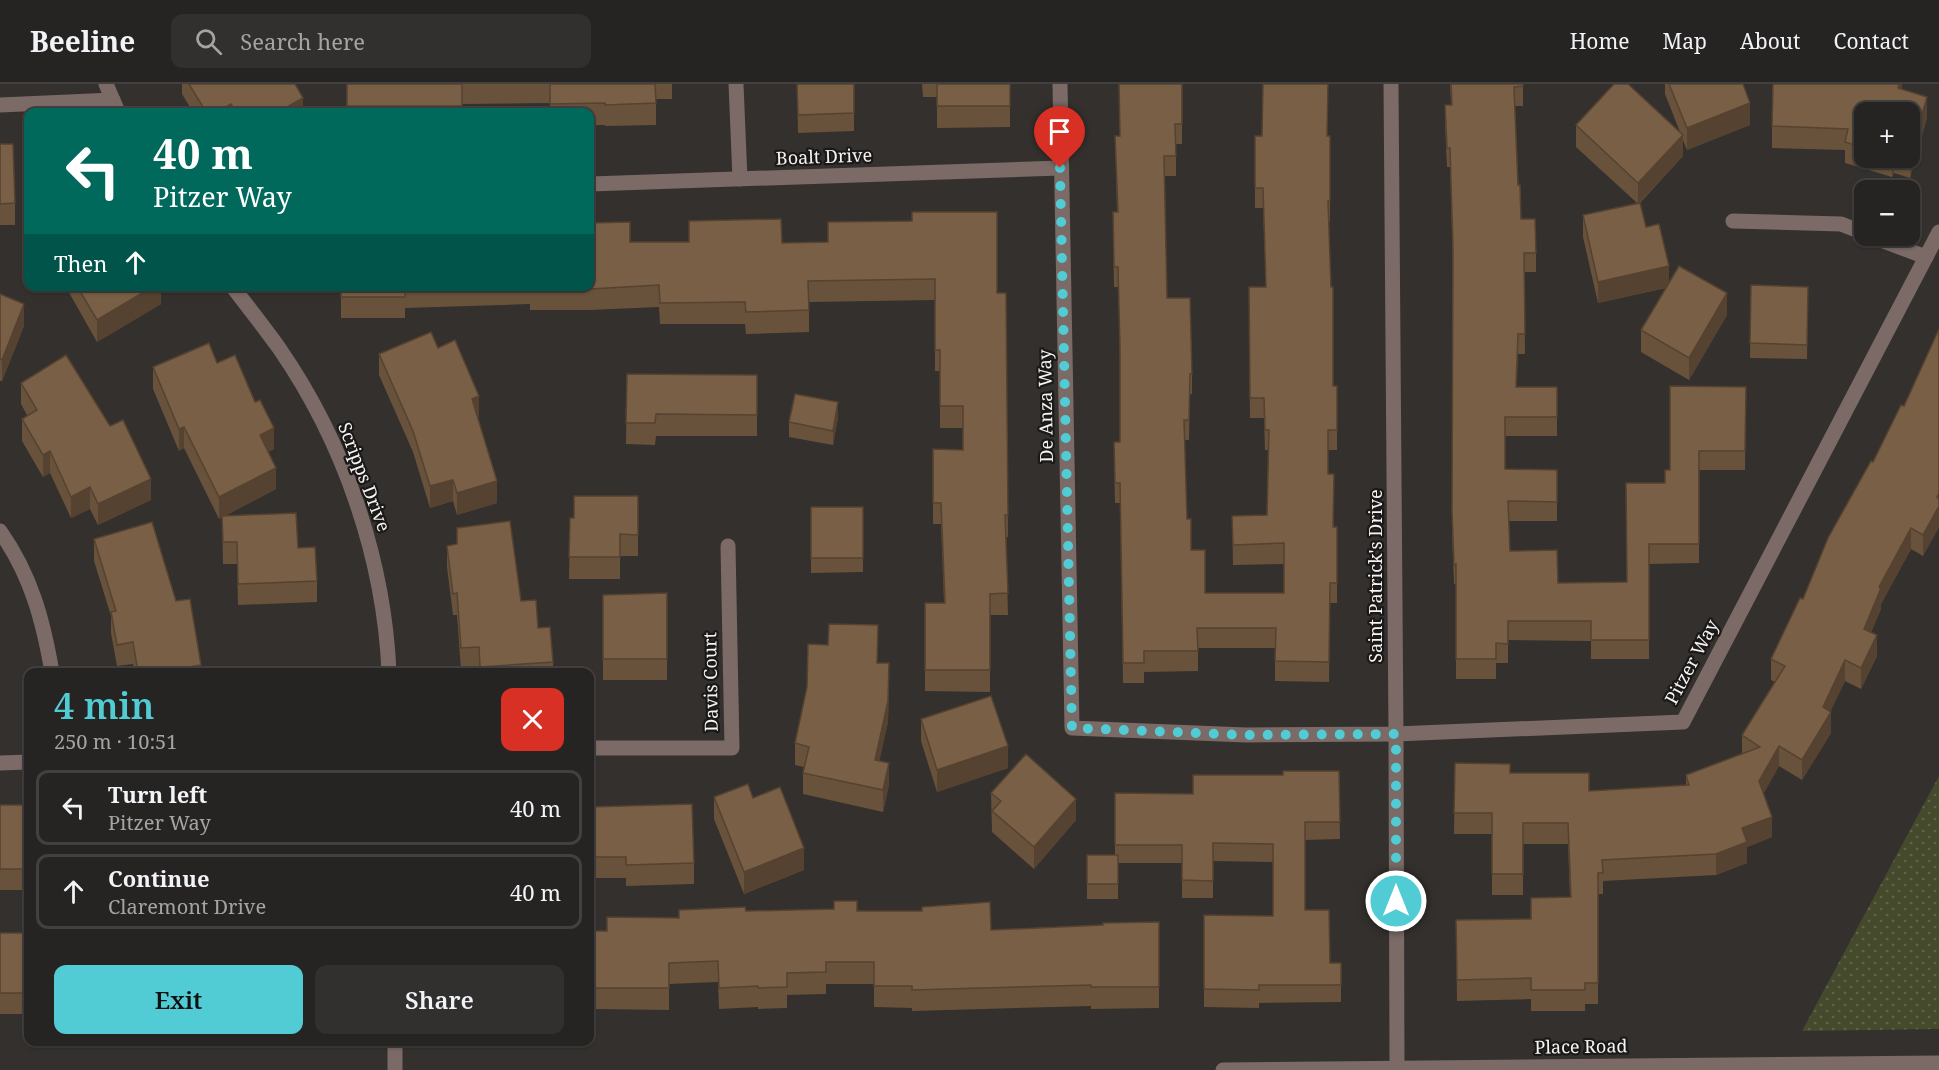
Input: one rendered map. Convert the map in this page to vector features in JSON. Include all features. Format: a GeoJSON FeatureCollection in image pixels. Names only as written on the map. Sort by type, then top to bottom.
{"type":"FeatureCollection","features":[{"type":"Feature","properties":{"kind":"street"},"geometry":{"type":"LineString","coordinates":[[0,105],[116,106],[106,84]]}},
{"type":"Feature","properties":{"kind":"street"},"geometry":{"type":"LineString","coordinates":[[736,84],[740,179]]}},
{"type":"Feature","properties":{"kind":"street","name":"De Anza Way"},"geometry":{"type":"LineString","coordinates":[[1060,84],[1072,728]]}},
{"type":"Feature","properties":{"kind":"street","name":"Saint Patrick's Drive"},"geometry":{"type":"LineString","coordinates":[[1391,84],[1397,1068]]}},
{"type":"Feature","properties":{"kind":"street","name":"Boalt Drive"},"geometry":{"type":"LineString","coordinates":[[594,184],[1060,168]]}},
{"type":"Feature","properties":{"kind":"street"},"geometry":{"type":"LineString","coordinates":[[1733,221],[1841,224],[1854,229]]}},
{"type":"Feature","properties":{"kind":"street","name":"Pitzer Way"},"geometry":{"type":"LineString","coordinates":[[1072,728],[1246,735],[1396,734],[1683,722],[1939,232]]}},
{"type":"Feature","properties":{"kind":"street"},"geometry":{"type":"LineString","coordinates":[[1897,246],[1926,257]]}},
{"type":"Feature","properties":{"kind":"street","name":"Scripps Drive"},"geometry":{"type":"LineString","coordinates":[[236,291],[280,349],[335,447],[357,503],[372,554],[383,612],[389,668]]}},
{"type":"Feature","properties":{"kind":"street"},"geometry":{"type":"LineString","coordinates":[[0,531],[29,581],[43,623],[51,668]]}},
{"type":"Feature","properties":{"kind":"street","name":"Davis Court"},"geometry":{"type":"LineString","coordinates":[[594,748],[732,748],[728,546]]}},
{"type":"Feature","properties":{"kind":"street"},"geometry":{"type":"LineString","coordinates":[[0,763],[24,762]]}},
{"type":"Feature","properties":{"kind":"street"},"geometry":{"type":"LineString","coordinates":[[395,1046],[395,1070]]}},
{"type":"Feature","properties":{"kind":"street","name":"Place Road"},"geometry":{"type":"LineString","coordinates":[[1223,1070],[1939,1063]]}},
{"type":"Feature","properties":{"kind":"green space"},"geometry":{"type":"Polygon","coordinates":[[[1939,776],[1939,1029],[1802,1031],[1939,776]]]}},
{"type":"Feature","properties":{"kind":"building"},"geometry":{"type":"Polygon","coordinates":[[[189,84],[295,84],[303,98],[285,108],[234,108],[231,104],[224,108],[204,108],[189,84]]]}},
{"type":"Feature","properties":{"kind":"building"},"geometry":{"type":"Polygon","coordinates":[[[347,84],[462,84],[462,106],[347,106],[347,84]]]}},
{"type":"Feature","properties":{"kind":"building"},"geometry":{"type":"Polygon","coordinates":[[[550,84],[655,84],[656,103],[550,104],[550,84]]]}},
{"type":"Feature","properties":{"kind":"building"},"geometry":{"type":"Polygon","coordinates":[[[797,84],[854,84],[854,113],[798,115],[797,84]]]}},
{"type":"Feature","properties":{"kind":"building"},"geometry":{"type":"Polygon","coordinates":[[[937,84],[1010,84],[1010,106],[937,106],[937,84]]]}},
{"type":"Feature","properties":{"kind":"building"},"geometry":{"type":"Polygon","coordinates":[[[1119,84],[1182,84],[1182,124],[1175,124],[1176,156],[1164,156],[1167,298],[1190,298],[1192,374],[1190,374],[1189,420],[1184,420],[1187,519],[1191,519],[1191,550],[1205,550],[1205,593],[1284,593],[1284,543],[1233,545],[1232,516],[1267,515],[1269,430],[1265,430],[1264,398],[1250,398],[1249,287],[1266,287],[1263,188],[1255,188],[1255,136],[1262,136],[1263,84],[1328,84],[1327,136],[1330,136],[1330,201],[1328,201],[1331,287],[1333,287],[1333,386],[1337,386],[1337,430],[1328,430],[1328,474],[1334,474],[1333,527],[1337,527],[1337,583],[1330,583],[1329,662],[1275,661],[1276,628],[1197,628],[1198,651],[1144,651],[1144,663],[1123,663],[1120,483],[1115,483],[1114,442],[1120,442],[1118,267],[1114,267],[1113,212],[1118,212],[1115,136],[1120,136],[1119,84]]]}},
{"type":"Feature","properties":{"kind":"building"},"geometry":{"type":"Polygon","coordinates":[[[1451,84],[1523,84],[1523,86],[1514,87],[1518,185],[1520,185],[1521,219],[1535,219],[1536,253],[1524,253],[1525,334],[1518,334],[1516,387],[1557,387],[1557,417],[1505,417],[1505,469],[1557,470],[1557,502],[1508,501],[1510,551],[1557,550],[1558,583],[1627,582],[1626,483],[1665,483],[1665,470],[1670,470],[1670,386],[1746,387],[1745,451],[1699,451],[1699,544],[1649,544],[1649,640],[1591,640],[1591,621],[1508,621],[1508,644],[1496,643],[1496,659],[1456,659],[1456,564],[1454,565],[1452,511],[1453,248],[1450,148],[1447,148],[1445,105],[1452,105],[1451,84]]]}},
{"type":"Feature","properties":{"kind":"building"},"geometry":{"type":"Polygon","coordinates":[[[1614,84],[1628,84],[1683,135],[1638,183],[1576,125],[1614,84]]]}},
{"type":"Feature","properties":{"kind":"building"},"geometry":{"type":"Polygon","coordinates":[[[1669,84],[1743,84],[1750,103],[1687,128],[1669,84]]]}},
{"type":"Feature","properties":{"kind":"building"},"geometry":{"type":"Polygon","coordinates":[[[1773,84],[1899,84],[1898,88],[1927,97],[1920,121],[1920,102],[1854,102],[1854,145],[1845,142],[1848,129],[1772,126],[1773,84]]]}},
{"type":"Feature","properties":{"kind":"building"},"geometry":{"type":"Polygon","coordinates":[[[0,144],[13,144],[15,203],[0,204],[0,144]]]}},
{"type":"Feature","properties":{"kind":"building"},"geometry":{"type":"Polygon","coordinates":[[[1640,203],[1646,227],[1659,224],[1669,266],[1598,282],[1583,215],[1640,203]]]}},
{"type":"Feature","properties":{"kind":"building"},"geometry":{"type":"Polygon","coordinates":[[[912,212],[997,212],[997,293],[1006,293],[1008,515],[1005,515],[1008,593],[990,594],[990,670],[925,670],[925,603],[945,603],[941,503],[933,503],[933,449],[963,450],[963,406],[940,406],[940,350],[935,350],[935,279],[808,281],[809,310],[746,312],[745,302],[660,303],[659,285],[594,289],[594,223],[630,222],[630,242],[689,242],[689,221],[781,219],[782,243],[828,242],[828,222],[912,221],[912,212]]]}},
{"type":"Feature","properties":{"kind":"building"},"geometry":{"type":"Polygon","coordinates":[[[1679,266],[1727,293],[1689,358],[1641,330],[1679,266]]]}},
{"type":"Feature","properties":{"kind":"building"},"geometry":{"type":"Polygon","coordinates":[[[1751,285],[1808,287],[1807,345],[1750,343],[1751,285]]]}},
{"type":"Feature","properties":{"kind":"building"},"geometry":{"type":"Polygon","coordinates":[[[80,291],[146,291],[97,320],[80,291]]]}},
{"type":"Feature","properties":{"kind":"building"},"geometry":{"type":"Polygon","coordinates":[[[341,291],[405,291],[405,297],[341,297],[341,291]]]}},
{"type":"Feature","properties":{"kind":"building"},"geometry":{"type":"Polygon","coordinates":[[[0,294],[24,304],[2,360],[0,359],[0,294]]]}},
{"type":"Feature","properties":{"kind":"building"},"geometry":{"type":"Polygon","coordinates":[[[1939,329],[1939,493],[1937,497],[1939,506],[1923,535],[1911,528],[1879,587],[1881,588],[1864,629],[1877,635],[1861,668],[1845,660],[1823,707],[1831,712],[1802,760],[1779,746],[1759,781],[1772,817],[1742,828],[1747,842],[1716,854],[1602,860],[1603,873],[1598,873],[1598,983],[1585,983],[1585,990],[1531,990],[1531,978],[1457,980],[1456,920],[1531,919],[1531,898],[1571,897],[1568,823],[1523,823],[1523,874],[1492,874],[1492,813],[1454,813],[1455,763],[1510,764],[1510,773],[1589,773],[1589,791],[1689,785],[1686,775],[1760,747],[1742,735],[1785,666],[1771,659],[1800,598],[1803,599],[1828,538],[1871,461],[1873,462],[1901,405],[1904,406],[1939,329]]]}},
{"type":"Feature","properties":{"kind":"building"},"geometry":{"type":"Polygon","coordinates":[[[431,332],[438,348],[455,340],[479,396],[472,399],[497,481],[457,493],[453,480],[430,486],[413,431],[379,354],[431,332]]]}},
{"type":"Feature","properties":{"kind":"building"},"geometry":{"type":"Polygon","coordinates":[[[209,343],[217,363],[235,355],[255,402],[260,400],[274,428],[260,435],[276,468],[219,497],[184,427],[179,429],[153,367],[209,343]]]}},
{"type":"Feature","properties":{"kind":"building"},"geometry":{"type":"Polygon","coordinates":[[[66,355],[110,426],[123,420],[151,479],[98,504],[90,487],[71,497],[50,451],[43,455],[22,419],[37,410],[21,383],[66,355]]]}},
{"type":"Feature","properties":{"kind":"building"},"geometry":{"type":"Polygon","coordinates":[[[627,374],[757,375],[757,415],[656,414],[655,423],[626,423],[627,374]]]}},
{"type":"Feature","properties":{"kind":"building"},"geometry":{"type":"Polygon","coordinates":[[[795,394],[838,402],[833,431],[789,422],[795,394]]]}},
{"type":"Feature","properties":{"kind":"building"},"geometry":{"type":"Polygon","coordinates":[[[574,496],[638,496],[638,535],[620,534],[620,557],[569,557],[570,518],[574,518],[574,496]]]}},
{"type":"Feature","properties":{"kind":"building"},"geometry":{"type":"Polygon","coordinates":[[[811,507],[863,507],[863,558],[811,558],[811,507]]]}},
{"type":"Feature","properties":{"kind":"building"},"geometry":{"type":"Polygon","coordinates":[[[296,513],[298,548],[315,547],[317,581],[238,584],[237,542],[223,542],[222,516],[296,513]]]}},
{"type":"Feature","properties":{"kind":"building"},"geometry":{"type":"Polygon","coordinates":[[[510,521],[521,601],[536,600],[538,628],[550,627],[553,662],[480,667],[479,647],[461,648],[457,593],[453,594],[447,546],[457,544],[457,528],[510,521]]]}},
{"type":"Feature","properties":{"kind":"building"},"geometry":{"type":"Polygon","coordinates":[[[152,522],[176,601],[190,599],[201,665],[183,668],[137,668],[133,642],[117,645],[111,612],[116,611],[94,539],[152,522]]]}},
{"type":"Feature","properties":{"kind":"building"},"geometry":{"type":"Polygon","coordinates":[[[667,593],[667,659],[603,659],[603,595],[667,593]]]}},
{"type":"Feature","properties":{"kind":"building"},"geometry":{"type":"Polygon","coordinates":[[[829,624],[878,625],[877,663],[889,663],[888,701],[875,760],[889,763],[883,790],[803,773],[809,747],[795,743],[807,687],[808,644],[828,645],[829,624]]]}},
{"type":"Feature","properties":{"kind":"building"},"geometry":{"type":"Polygon","coordinates":[[[991,696],[1008,746],[937,770],[921,719],[991,696]]]}},
{"type":"Feature","properties":{"kind":"building"},"geometry":{"type":"Polygon","coordinates":[[[1026,754],[1076,799],[1034,847],[992,811],[1001,801],[991,793],[1026,754]]]}},
{"type":"Feature","properties":{"kind":"building"},"geometry":{"type":"Polygon","coordinates":[[[1283,771],[1339,771],[1340,822],[1305,822],[1305,910],[1329,910],[1330,963],[1341,963],[1341,985],[1259,985],[1259,990],[1204,989],[1204,915],[1273,916],[1273,844],[1213,843],[1213,881],[1182,880],[1182,845],[1115,845],[1115,793],[1193,794],[1193,775],[1283,775],[1283,771]]]}},
{"type":"Feature","properties":{"kind":"building"},"geometry":{"type":"Polygon","coordinates":[[[748,784],[753,798],[780,787],[804,848],[744,872],[714,797],[748,784]]]}},
{"type":"Feature","properties":{"kind":"building"},"geometry":{"type":"Polygon","coordinates":[[[692,804],[694,863],[626,865],[626,857],[594,857],[594,807],[692,804]]]}},
{"type":"Feature","properties":{"kind":"building"},"geometry":{"type":"Polygon","coordinates":[[[0,805],[24,805],[24,869],[0,869],[0,805]]]}},
{"type":"Feature","properties":{"kind":"building"},"geometry":{"type":"Polygon","coordinates":[[[1087,855],[1118,855],[1118,884],[1087,884],[1087,855]]]}},
{"type":"Feature","properties":{"kind":"building"},"geometry":{"type":"Polygon","coordinates":[[[834,901],[857,901],[857,911],[922,911],[922,907],[990,902],[991,930],[1159,922],[1159,987],[1091,987],[1091,985],[912,990],[912,986],[874,986],[874,962],[826,962],[826,972],[787,973],[787,987],[719,988],[718,961],[669,963],[669,988],[595,988],[594,991],[594,931],[607,931],[607,917],[679,918],[679,910],[745,907],[746,911],[834,909],[834,901]]]}},
{"type":"Feature","properties":{"kind":"building"},"geometry":{"type":"Polygon","coordinates":[[[0,933],[24,933],[24,993],[0,993],[0,933]]]}},
{"type":"Feature","properties":{"kind":"route"},"geometry":{"type":"LineString","coordinates":[[1060,168],[1072,728],[1246,735],[1396,734],[1396,901]]}}]}
